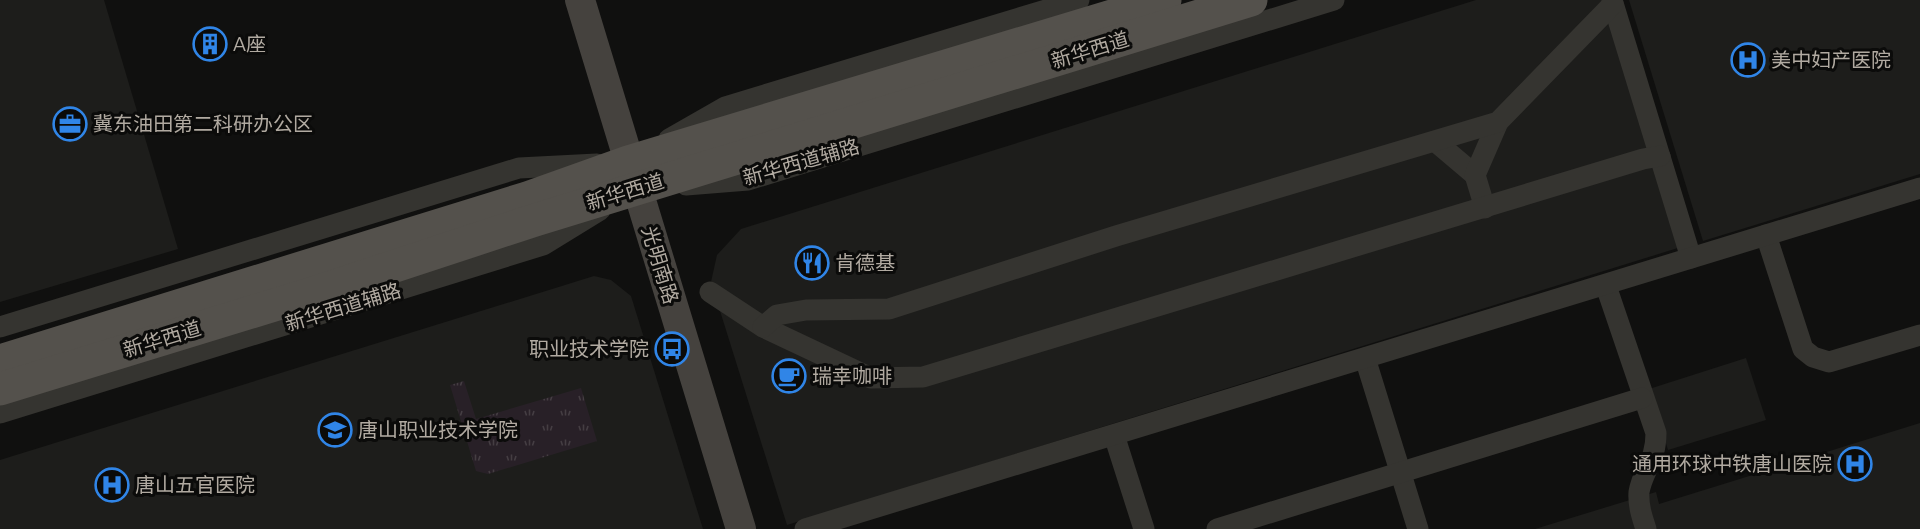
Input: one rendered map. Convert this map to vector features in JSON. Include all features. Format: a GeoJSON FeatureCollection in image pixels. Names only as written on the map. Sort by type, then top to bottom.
{"type":"FeatureCollection","features":[{"type":"Feature","properties":{"kind":"main road","name":"光明南路"},"geometry":{"type":"LineString","coordinates":[[580,0],[741,529]]}},
{"type":"Feature","properties":{"kind":"main road","name":"新华西道"},"geometry":{"type":"LineString","coordinates":[[0,388],[310,294],[633,175],[1165,0]]}},
{"type":"Feature","properties":{"kind":"main road","name":"新华西道"},"geometry":{"type":"LineString","coordinates":[[0,361],[527,198],[633,175],[1251,0]]}},
{"type":"Feature","properties":{"kind":"street","name":"新华西道辅路"},"geometry":{"type":"LineString","coordinates":[[0,413],[543,245],[725,107],[1079,0]]}},
{"type":"Feature","properties":{"kind":"street","name":"新华西道辅路"},"geometry":{"type":"LineString","coordinates":[[0,327],[519,168],[748,180],[1334,0]]}},
{"type":"Feature","properties":{"kind":"street"},"geometry":{"type":"LineString","coordinates":[[1476,175],[1498,122],[1613,2],[1691,258]]}},
{"type":"Feature","properties":{"kind":"street"},"geometry":{"type":"LineString","coordinates":[[763,327],[777,315],[806,310],[890,309],[1116,236],[1498,122]]}},
{"type":"Feature","properties":{"kind":"street"},"geometry":{"type":"LineString","coordinates":[[1436,142],[1476,175],[1485,208]]}},
{"type":"Feature","properties":{"kind":"street"},"geometry":{"type":"LineString","coordinates":[[710,292],[763,327],[871,378],[923,377],[1660,156]]}},
{"type":"Feature","properties":{"kind":"street"},"geometry":{"type":"LineString","coordinates":[[805,529],[1606,286],[1920,188]]}},
{"type":"Feature","properties":{"kind":"street"},"geometry":{"type":"LineString","coordinates":[[1766,235],[1803,349],[1813,357],[1828,362],[1920,335]]}},
{"type":"Feature","properties":{"kind":"street"},"geometry":{"type":"LineString","coordinates":[[1606,286],[1656,434],[1656,451],[1640,491],[1639,508],[1646,529]]}},
{"type":"Feature","properties":{"kind":"street"},"geometry":{"type":"LineString","coordinates":[[1365,358],[1418,529]]}},
{"type":"Feature","properties":{"kind":"street"},"geometry":{"type":"LineString","coordinates":[[1217,529],[1642,398]]}},
{"type":"Feature","properties":{"kind":"street"},"geometry":{"type":"LineString","coordinates":[[1114,435],[1144,529]]}},
{"type":"Feature","properties":{"kind":"shaded area","name":"冀东油田第二科研办公区"},"geometry":{"type":"Polygon","coordinates":[[[0,0],[104,0],[178,249],[0,302],[0,0]]]}},
{"type":"Feature","properties":{"kind":"shaded area"},"geometry":{"type":"Polygon","coordinates":[[[1476,0],[1605,0],[1681,247],[787,525],[711,282],[717,255],[741,229],[1476,0]]]}},
{"type":"Feature","properties":{"kind":"shaded area"},"geometry":{"type":"Polygon","coordinates":[[[1629,0],[1920,0],[1920,174],[1703,241],[1629,0]]]}},
{"type":"Feature","properties":{"kind":"shaded area"},"geometry":{"type":"Polygon","coordinates":[[[594,276],[611,280],[631,296],[703,529],[0,529],[0,460],[594,276]]]}},
{"type":"Feature","properties":{"kind":"shaded area"},"geometry":{"type":"Polygon","coordinates":[[[1746,358],[1766,420],[1668,450],[1649,389],[1746,358]]]}},
{"type":"Feature","properties":{"kind":"shaded area","name":"通用环球中铁唐山医院"},"geometry":{"type":"Polygon","coordinates":[[[1920,423],[1920,529],[1535,529],[1656,492],[1659,504],[1920,423]]]}},
{"type":"Feature","properties":{"kind":"green space"},"geometry":{"type":"Polygon","coordinates":[[[464,381],[476,419],[581,388],[597,441],[488,474],[476,471],[450,385],[464,381]]]}},
{"type":"Feature","properties":{"kind":"place","name":"A座"},"geometry":{"type":"Point","coordinates":[210,44]}},
{"type":"Feature","properties":{"kind":"place","name":"美中妇产医院"},"geometry":{"type":"Point","coordinates":[1748,60]}},
{"type":"Feature","properties":{"kind":"place","name":"冀东油田第二科研办公区"},"geometry":{"type":"Point","coordinates":[70,124]}},
{"type":"Feature","properties":{"kind":"place","name":"肯德基"},"geometry":{"type":"Point","coordinates":[812,263]}},
{"type":"Feature","properties":{"kind":"place","name":"职业技术学院"},"geometry":{"type":"Point","coordinates":[672,349]}},
{"type":"Feature","properties":{"kind":"place","name":"瑞幸咖啡"},"geometry":{"type":"Point","coordinates":[789,376]}},
{"type":"Feature","properties":{"kind":"place","name":"唐山职业技术学院"},"geometry":{"type":"Point","coordinates":[335,430]}},
{"type":"Feature","properties":{"kind":"place","name":"通用环球中铁唐山医院"},"geometry":{"type":"Point","coordinates":[1855,464]}},
{"type":"Feature","properties":{"kind":"place","name":"唐山五官医院"},"geometry":{"type":"Point","coordinates":[112,485]}}]}
